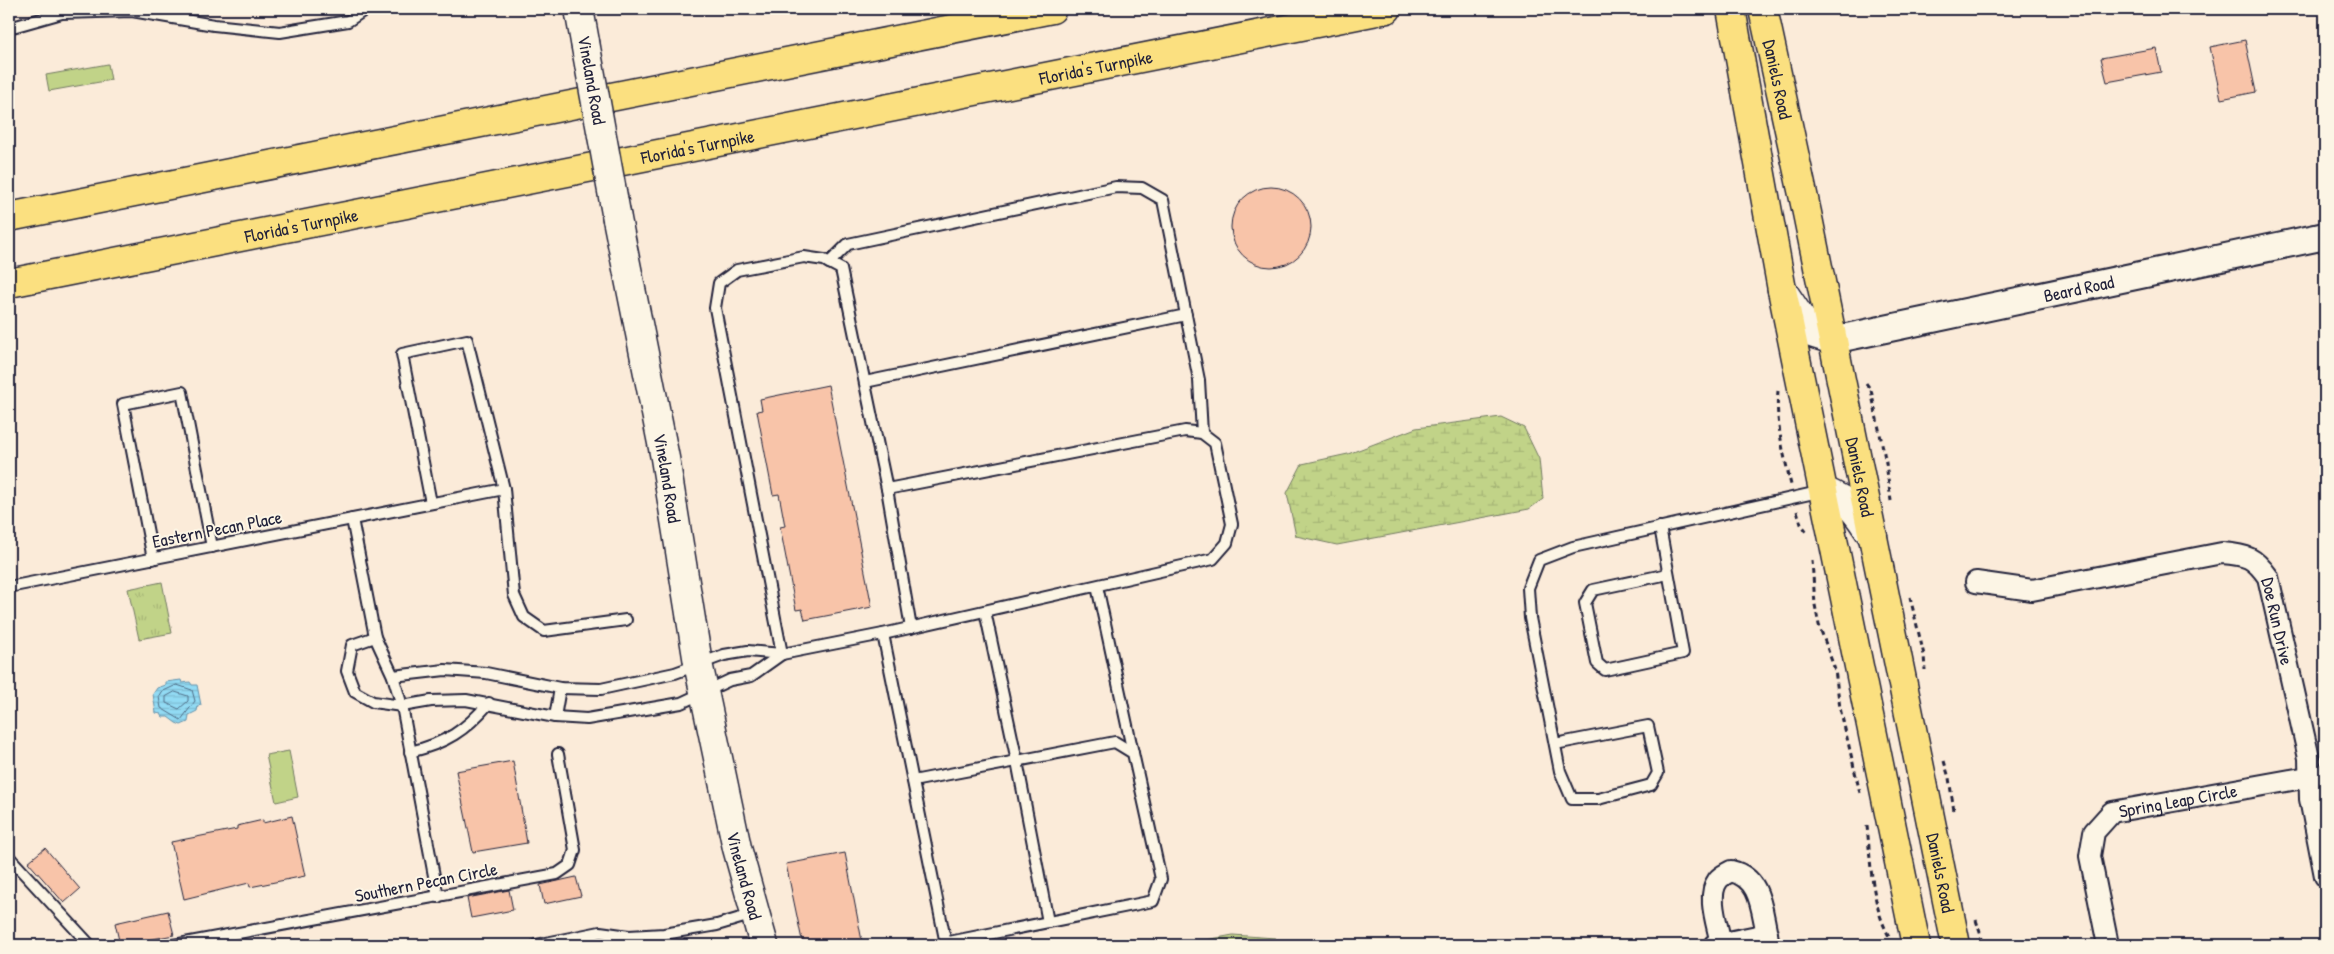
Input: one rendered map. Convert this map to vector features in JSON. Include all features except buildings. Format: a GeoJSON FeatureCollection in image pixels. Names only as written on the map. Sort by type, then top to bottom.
{"type":"FeatureCollection","features":[{"type":"Feature","properties":{"kind":"main road","name":"Vineland Road"},"geometry":{"type":"LineString","coordinates":[[579,9],[617,219],[665,458],[698,664],[737,848],[764,945]]}},
{"type":"Feature","properties":{"kind":"main road"},"geometry":{"type":"LineString","coordinates":[[9,217],[1052,9]]}},
{"type":"Feature","properties":{"kind":"main road","name":"Florida's Turnpike"},"geometry":{"type":"LineString","coordinates":[[9,283],[1387,9]]}},
{"type":"Feature","properties":{"kind":"main road","name":"Daniels Road"},"geometry":{"type":"LineString","coordinates":[[1731,9],[1782,290],[1916,945]]}},
{"type":"Feature","properties":{"kind":"main road","name":"Daniels Road"},"geometry":{"type":"LineString","coordinates":[[1763,9],[1956,945]]}},
{"type":"Feature","properties":{"kind":"main road"},"geometry":{"type":"LineString","coordinates":[[1782,290],[1804,323],[1814,334],[1832,340]]}},
{"type":"Feature","properties":{"kind":"main road"},"geometry":{"type":"LineString","coordinates":[[1824,491],[1844,499],[1855,510],[1873,538]]}},
{"type":"Feature","properties":{"kind":"street","name":"Beard Road"},"geometry":{"type":"LineString","coordinates":[[1832,340],[2325,236]]}},
{"type":"Feature","properties":{"kind":"street","name":"Doe Run Drive"},"geometry":{"type":"LineString","coordinates":[[1976,582],[2032,590],[2222,552],[2244,554],[2258,562],[2268,577],[2309,758],[2317,776],[2310,799],[2325,876]]}},
{"type":"Feature","properties":{"kind":"street","name":"Spring Leap Circle"},"geometry":{"type":"LineString","coordinates":[[2108,945],[2090,856],[2094,832],[2112,812],[2317,776]]}},
{"type":"Feature","properties":{"kind":"street"},"geometry":{"type":"LineString","coordinates":[[1731,871],[1743,874],[1756,889],[1768,940],[1718,944],[1713,902],[1714,887],[1719,878],[1731,871]]}},
{"type":"Feature","properties":{"kind":"lane"},"geometry":{"type":"LineString","coordinates":[[9,28],[62,13],[132,11],[214,25],[280,32],[348,21],[366,9]]}},
{"type":"Feature","properties":{"kind":"lane"},"geometry":{"type":"LineString","coordinates":[[830,263],[848,244],[1116,188],[1142,188],[1162,200],[1200,380],[1202,433]]}},
{"type":"Feature","properties":{"kind":"lane"},"geometry":{"type":"LineString","coordinates":[[782,654],[715,308],[719,284],[737,270],[804,257],[824,260],[841,269],[887,489],[911,628]]}},
{"type":"Feature","properties":{"kind":"lane"},"geometry":{"type":"LineString","coordinates":[[865,382],[1186,315]]}},
{"type":"Feature","properties":{"kind":"lane"},"geometry":{"type":"LineString","coordinates":[[431,503],[402,354],[467,340],[504,489],[514,595],[524,617],[544,631],[626,620]]}},
{"type":"Feature","properties":{"kind":"lane"},"geometry":{"type":"LineString","coordinates":[[153,558],[123,404],[182,392],[212,547]]}},
{"type":"Feature","properties":{"kind":"lane"},"geometry":{"type":"LineString","coordinates":[[393,676],[445,670],[486,673],[560,688],[601,690],[675,672],[748,651],[782,654],[911,628],[1213,559],[1227,544],[1232,524],[1215,443],[1202,433],[1185,431],[887,489]]}},
{"type":"Feature","properties":{"kind":"lane","name":"Eastern Pecan Place"},"geometry":{"type":"LineString","coordinates":[[9,587],[504,489]]}},
{"type":"Feature","properties":{"kind":"lane"},"geometry":{"type":"LineString","coordinates":[[1555,744],[1648,726],[1658,773],[1651,785],[1598,799],[1572,799],[1560,771],[1530,618],[1528,588],[1539,560],[1573,547],[1824,491]]}},
{"type":"Feature","properties":{"kind":"lane"},"geometry":{"type":"LineString","coordinates":[[352,519],[375,637],[393,676],[402,706],[438,897]]}},
{"type":"Feature","properties":{"kind":"lane"},"geometry":{"type":"LineString","coordinates":[[1660,528],[1683,653],[1605,670],[1597,663],[1585,603],[1593,590],[1668,574]]}},
{"type":"Feature","properties":{"kind":"lane"},"geometry":{"type":"LineString","coordinates":[[883,634],[944,944],[1153,901],[1161,879],[1097,586]]}},
{"type":"Feature","properties":{"kind":"lane"},"geometry":{"type":"LineString","coordinates":[[985,611],[1017,761],[1048,922]]}},
{"type":"Feature","properties":{"kind":"lane"},"geometry":{"type":"LineString","coordinates":[[375,637],[352,645],[347,671],[355,692],[373,702],[402,706],[431,701],[466,700],[490,703],[555,717],[587,720],[681,703],[730,680],[751,676],[782,654]]}},
{"type":"Feature","properties":{"kind":"lane"},"geometry":{"type":"LineString","coordinates":[[555,717],[560,688]]}},
{"type":"Feature","properties":{"kind":"lane"},"geometry":{"type":"LineString","coordinates":[[410,752],[434,746],[456,735],[474,721],[490,703]]}},
{"type":"Feature","properties":{"kind":"lane"},"geometry":{"type":"LineString","coordinates":[[913,781],[1115,742],[1133,753]]}},
{"type":"Feature","properties":{"kind":"lane","name":"Southern Pecan Circle"},"geometry":{"type":"LineString","coordinates":[[174,945],[557,874],[570,865],[575,850],[558,754]]}},
{"type":"Feature","properties":{"kind":"lane"},"geometry":{"type":"LineString","coordinates":[[9,857],[90,945]]}},
{"type":"Feature","properties":{"kind":"lane"},"geometry":{"type":"LineString","coordinates":[[536,945],[600,932],[629,936],[664,934],[717,925],[755,913]]}},
{"type":"Feature","properties":{"kind":"green space"},"geometry":{"type":"Polygon","coordinates":[[[108,64],[111,80],[49,91],[46,75],[108,64]]]}},
{"type":"Feature","properties":{"kind":"green space"},"geometry":{"type":"Polygon","coordinates":[[[1501,417],[1524,428],[1539,459],[1543,499],[1529,509],[1337,545],[1296,536],[1287,493],[1302,464],[1348,454],[1416,428],[1501,417]]]}},
{"type":"Feature","properties":{"kind":"green space"},"geometry":{"type":"Polygon","coordinates":[[[162,582],[172,633],[139,639],[128,589],[162,582]]]}},
{"type":"Feature","properties":{"kind":"green space"},"geometry":{"type":"Polygon","coordinates":[[[289,751],[298,797],[276,802],[266,755],[289,751]]]}},
{"type":"Feature","properties":{"kind":"green space"},"geometry":{"type":"Polygon","coordinates":[[[1233,935],[1275,938],[1279,945],[1186,945],[1190,943],[1233,935]]]}},
{"type":"Feature","properties":{"kind":"water"},"geometry":{"type":"Polygon","coordinates":[[[181,680],[182,683],[190,682],[192,685],[197,685],[201,705],[198,706],[197,711],[189,715],[188,722],[181,725],[168,717],[163,717],[161,714],[156,713],[153,694],[157,688],[166,685],[166,682],[181,680]]]}}]}
